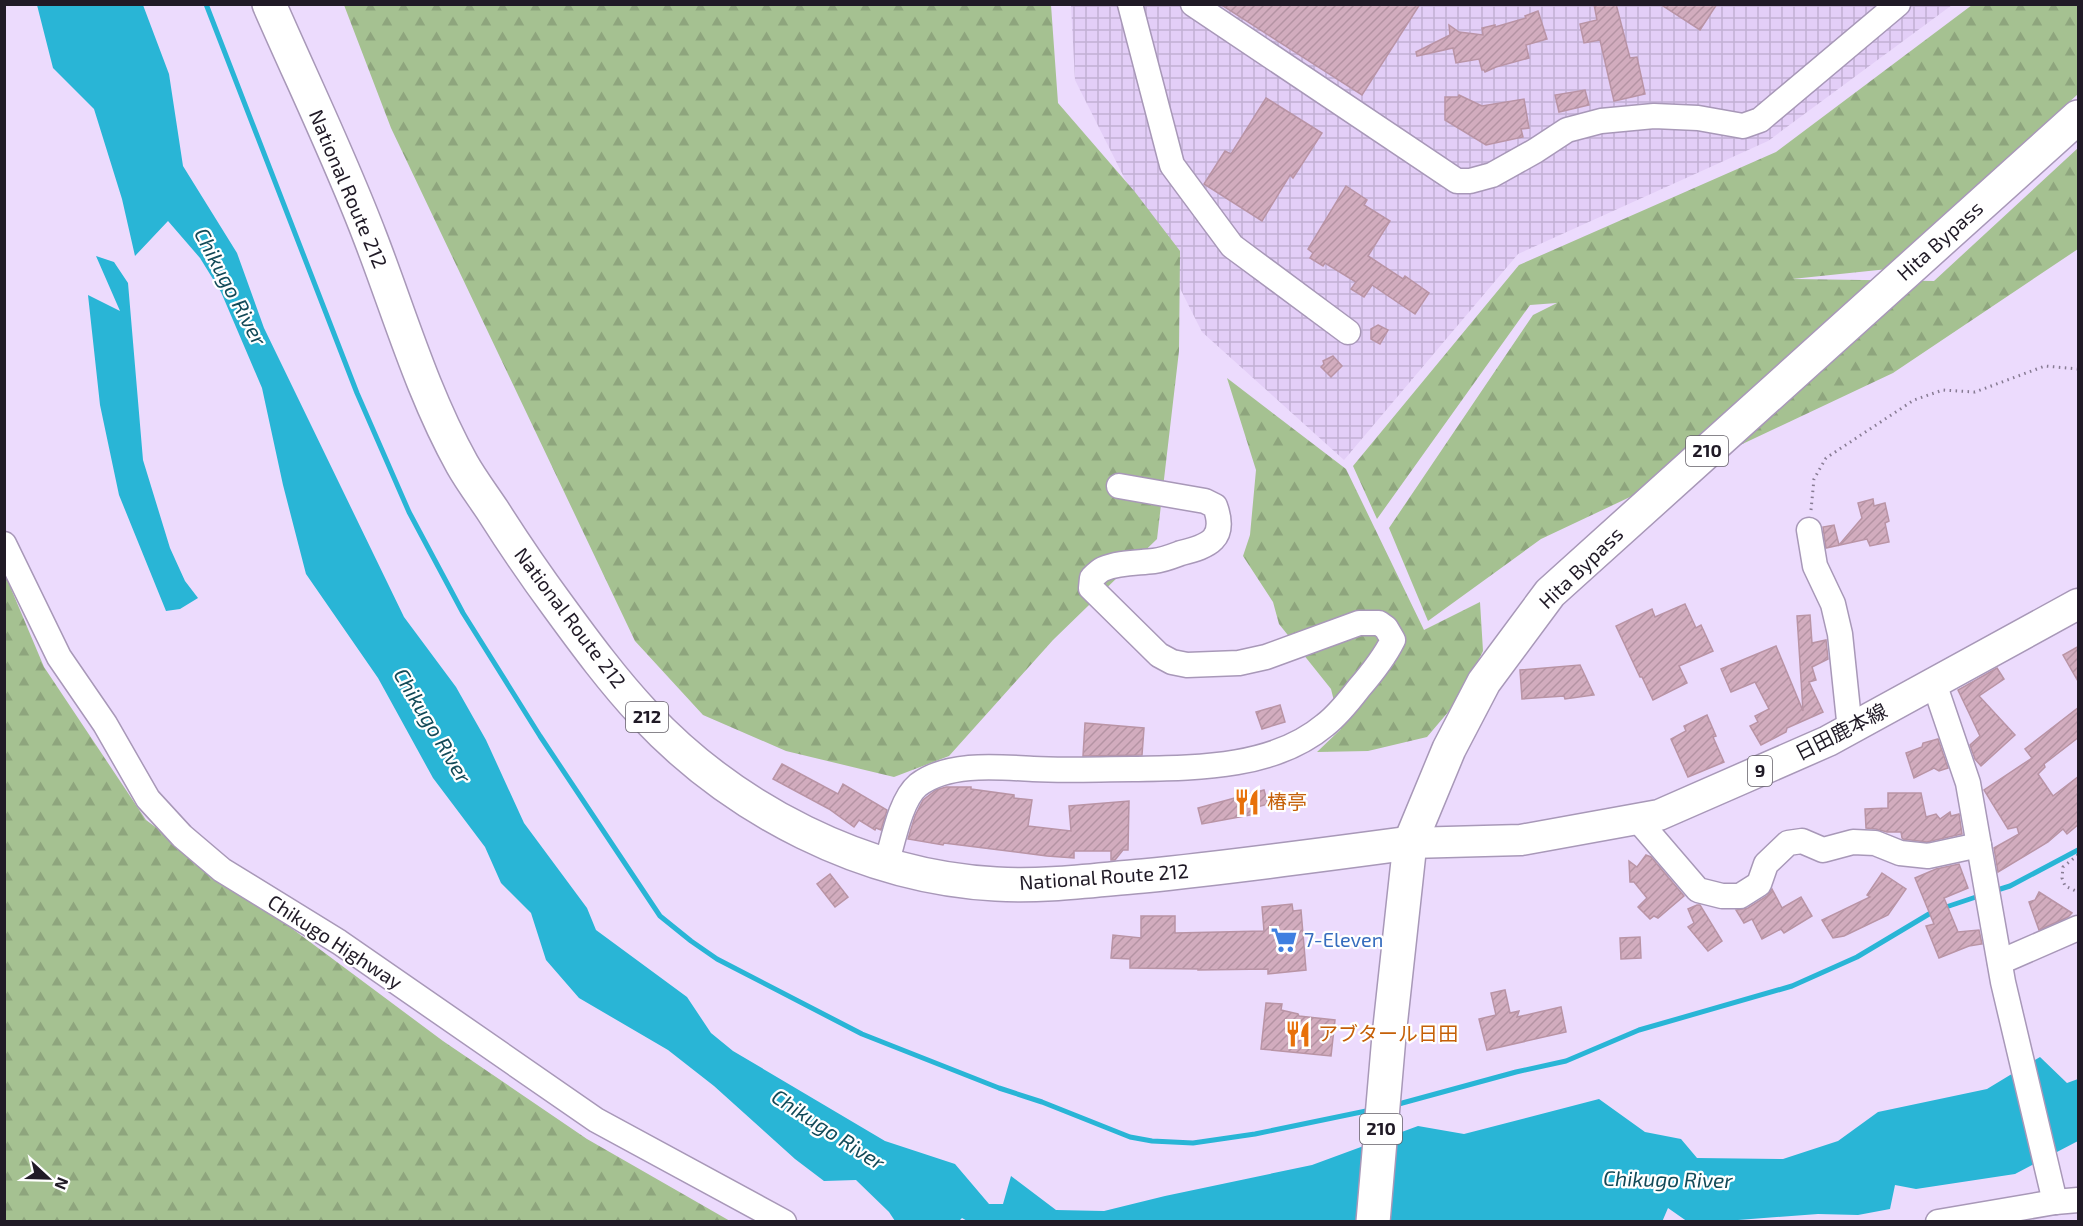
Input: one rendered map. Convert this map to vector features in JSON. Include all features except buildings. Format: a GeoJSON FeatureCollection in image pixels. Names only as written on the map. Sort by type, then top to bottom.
{"type":"FeatureCollection","features":[{"type":"Feature","properties":{"kind":"highway","name":"National Route 212"},"geometry":{"type":"LineString","coordinates":[[269,4],[368,232],[433,404],[462,464],[530,567],[590,648],[644,714],[691,760],[730,789],[783,821],[832,845],[886,865],[995,884],[1053,884],[1217,869],[1410,843]]}},
{"type":"Feature","properties":{"kind":"highway","name":"Hita Bypass"},"geometry":{"type":"LineString","coordinates":[[1373,1221],[1389,1035],[1410,843],[1449,749],[1484,682],[1550,593],[2079,117]]}},
{"type":"Feature","properties":{"kind":"main road","name":"日田鹿本線"},"geometry":{"type":"LineString","coordinates":[[1410,843],[1521,840],[1659,815],[1850,730],[2079,604]]}},
{"type":"Feature","properties":{"kind":"street"},"geometry":{"type":"LineString","coordinates":[[1130,4],[1172,165],[1232,246],[1348,332]]}},
{"type":"Feature","properties":{"kind":"street"},"geometry":{"type":"LineString","coordinates":[[1193,4],[1457,181],[1470,181],[1492,175],[1567,130],[1601,121],[1654,116],[1698,118],[1743,126],[1760,120],[1898,4]]}},
{"type":"Feature","properties":{"kind":"street"},"geometry":{"type":"LineString","coordinates":[[886,865],[903,807],[917,786],[942,773],[987,767],[1075,771],[1184,768],[1263,757],[1300,742],[1325,726],[1348,702],[1384,657],[1393,640],[1386,628],[1378,623],[1359,623],[1266,657],[1239,663],[1172,663],[1159,655],[1091,588],[1092,578],[1102,570],[1130,562],[1156,561],[1206,546],[1219,528],[1219,517],[1215,506],[1204,501],[1119,486]]}},
{"type":"Feature","properties":{"kind":"street"},"geometry":{"type":"LineString","coordinates":[[1809,530],[1815,566],[1833,604],[1840,633],[1850,730]]}},
{"type":"Feature","properties":{"kind":"street","name":"Chikugo Highway"},"geometry":{"type":"LineString","coordinates":[[4,544],[59,657],[105,724],[148,799],[182,836],[222,870],[339,942],[597,1120],[784,1221]]}},
{"type":"Feature","properties":{"kind":"street"},"geometry":{"type":"LineString","coordinates":[[1934,683],[1968,783],[2001,972],[2067,1201],[1938,1221]]}},
{"type":"Feature","properties":{"kind":"street"},"geometry":{"type":"LineString","coordinates":[[1637,819],[1698,890],[1722,896],[1740,896],[1759,884],[1766,864],[1788,843],[1803,842],[1822,850],[1852,842],[1875,843],[1900,853],[1928,856],[1979,845]]}},
{"type":"Feature","properties":{"kind":"street"},"geometry":{"type":"LineString","coordinates":[[2001,972],[2079,928]]}},
{"type":"Feature","properties":{"kind":"path"},"geometry":{"type":"LineString","coordinates":[[1809,530],[1814,479],[1826,458],[1914,400],[1943,390],[1975,392],[2045,366],[2079,369]]}},
{"type":"Feature","properties":{"kind":"path"},"geometry":{"type":"LineString","coordinates":[[2079,855],[2063,867],[2061,878],[2065,886],[2079,892]]}},
{"type":"Feature","properties":{"kind":"shaded area"},"geometry":{"type":"Polygon","coordinates":[[[1071,5],[1952,5],[1768,141],[1518,254],[1344,460],[1202,332],[1075,80],[1071,5]]]}},
{"type":"Feature","properties":{"kind":"green space"},"geometry":{"type":"Polygon","coordinates":[[[344,5],[1051,5],[1058,103],[1135,192],[1180,251],[1179,351],[1157,539],[1053,640],[949,756],[894,777],[786,751],[703,715],[635,641],[391,128],[344,5]]]}},
{"type":"Feature","properties":{"kind":"green space"},"geometry":{"type":"Polygon","coordinates":[[[1972,5],[2078,5],[2078,94],[1888,269],[1792,279],[1934,281],[2078,148],[2078,249],[1893,373],[1541,539],[1428,621],[1389,528],[1533,315],[1557,303],[1530,305],[1377,519],[1353,466],[1519,265],[1776,152],[1972,5]]]}},
{"type":"Feature","properties":{"kind":"green space"},"geometry":{"type":"Polygon","coordinates":[[[1227,378],[1346,469],[1424,630],[1480,602],[1483,651],[1460,698],[1427,737],[1368,751],[1317,752],[1341,729],[1331,689],[1279,624],[1273,602],[1243,556],[1250,535],[1256,470],[1227,378]]]}},
{"type":"Feature","properties":{"kind":"green space"},"geometry":{"type":"Polygon","coordinates":[[[4,572],[44,667],[146,820],[443,1041],[587,1139],[730,1221],[5,1221],[4,572]]]}},
{"type":"Feature","properties":{"kind":"water","name":"Chikugo River"},"geometry":{"type":"Polygon","coordinates":[[[37,5],[143,5],[169,74],[183,166],[237,253],[264,328],[404,617],[456,687],[486,740],[524,823],[587,908],[596,930],[687,997],[711,1033],[733,1051],[885,1141],[955,1164],[989,1204],[1003,1204],[1011,1176],[1056,1210],[1104,1211],[1312,1165],[1418,1126],[1464,1134],[1599,1099],[1645,1132],[1681,1139],[1697,1158],[1783,1159],[1838,1141],[1878,1112],[1987,1089],[2040,1057],[2067,1083],[2078,1079],[2078,1141],[2015,1174],[1916,1189],[1895,1185],[1890,1209],[1858,1215],[1818,1214],[1688,1222],[1668,1208],[1662,1222],[969,1222],[962,1218],[959,1221],[895,1221],[889,1212],[856,1180],[824,1181],[795,1159],[714,1086],[668,1050],[579,998],[546,960],[531,913],[501,883],[485,847],[433,778],[378,678],[306,574],[283,485],[262,388],[221,292],[200,258],[168,221],[135,256],[122,199],[94,109],[53,68],[37,5]]]}},
{"type":"Feature","properties":{"kind":"water"},"geometry":{"type":"Polygon","coordinates":[[[96,256],[114,262],[128,283],[143,460],[170,548],[185,581],[198,598],[180,609],[166,611],[119,495],[100,405],[88,295],[120,311],[96,256]]]}},
{"type":"Feature","properties":{"kind":"waterway"},"geometry":{"type":"LineString","coordinates":[[206,4],[357,393],[409,512],[463,613],[540,736],[660,916],[717,959],[862,1034],[1130,1137],[1152,1141],[1193,1143],[1255,1134],[1371,1110]]}},
{"type":"Feature","properties":{"kind":"waterway"},"geometry":{"type":"LineString","coordinates":[[1994,891],[2010,886],[2078,850]]}},
{"type":"Feature","properties":{"kind":"waterway"},"geometry":{"type":"LineString","coordinates":[[1943,908],[1982,895]]}},
{"type":"Feature","properties":{"kind":"waterway"},"geometry":{"type":"LineString","coordinates":[[1395,1105],[1516,1072],[1566,1061],[1639,1030],[1792,986],[1857,957],[1934,911]]}},
{"type":"Feature","properties":{"kind":"place","name":"椿亭"},"geometry":{"type":"Point","coordinates":[1247,802]}},
{"type":"Feature","properties":{"kind":"place","name":"7-Eleven"},"geometry":{"type":"Point","coordinates":[1284,940]}},
{"type":"Feature","properties":{"kind":"place","name":"アブタール日田"},"geometry":{"type":"Point","coordinates":[1298,1034]}}]}
